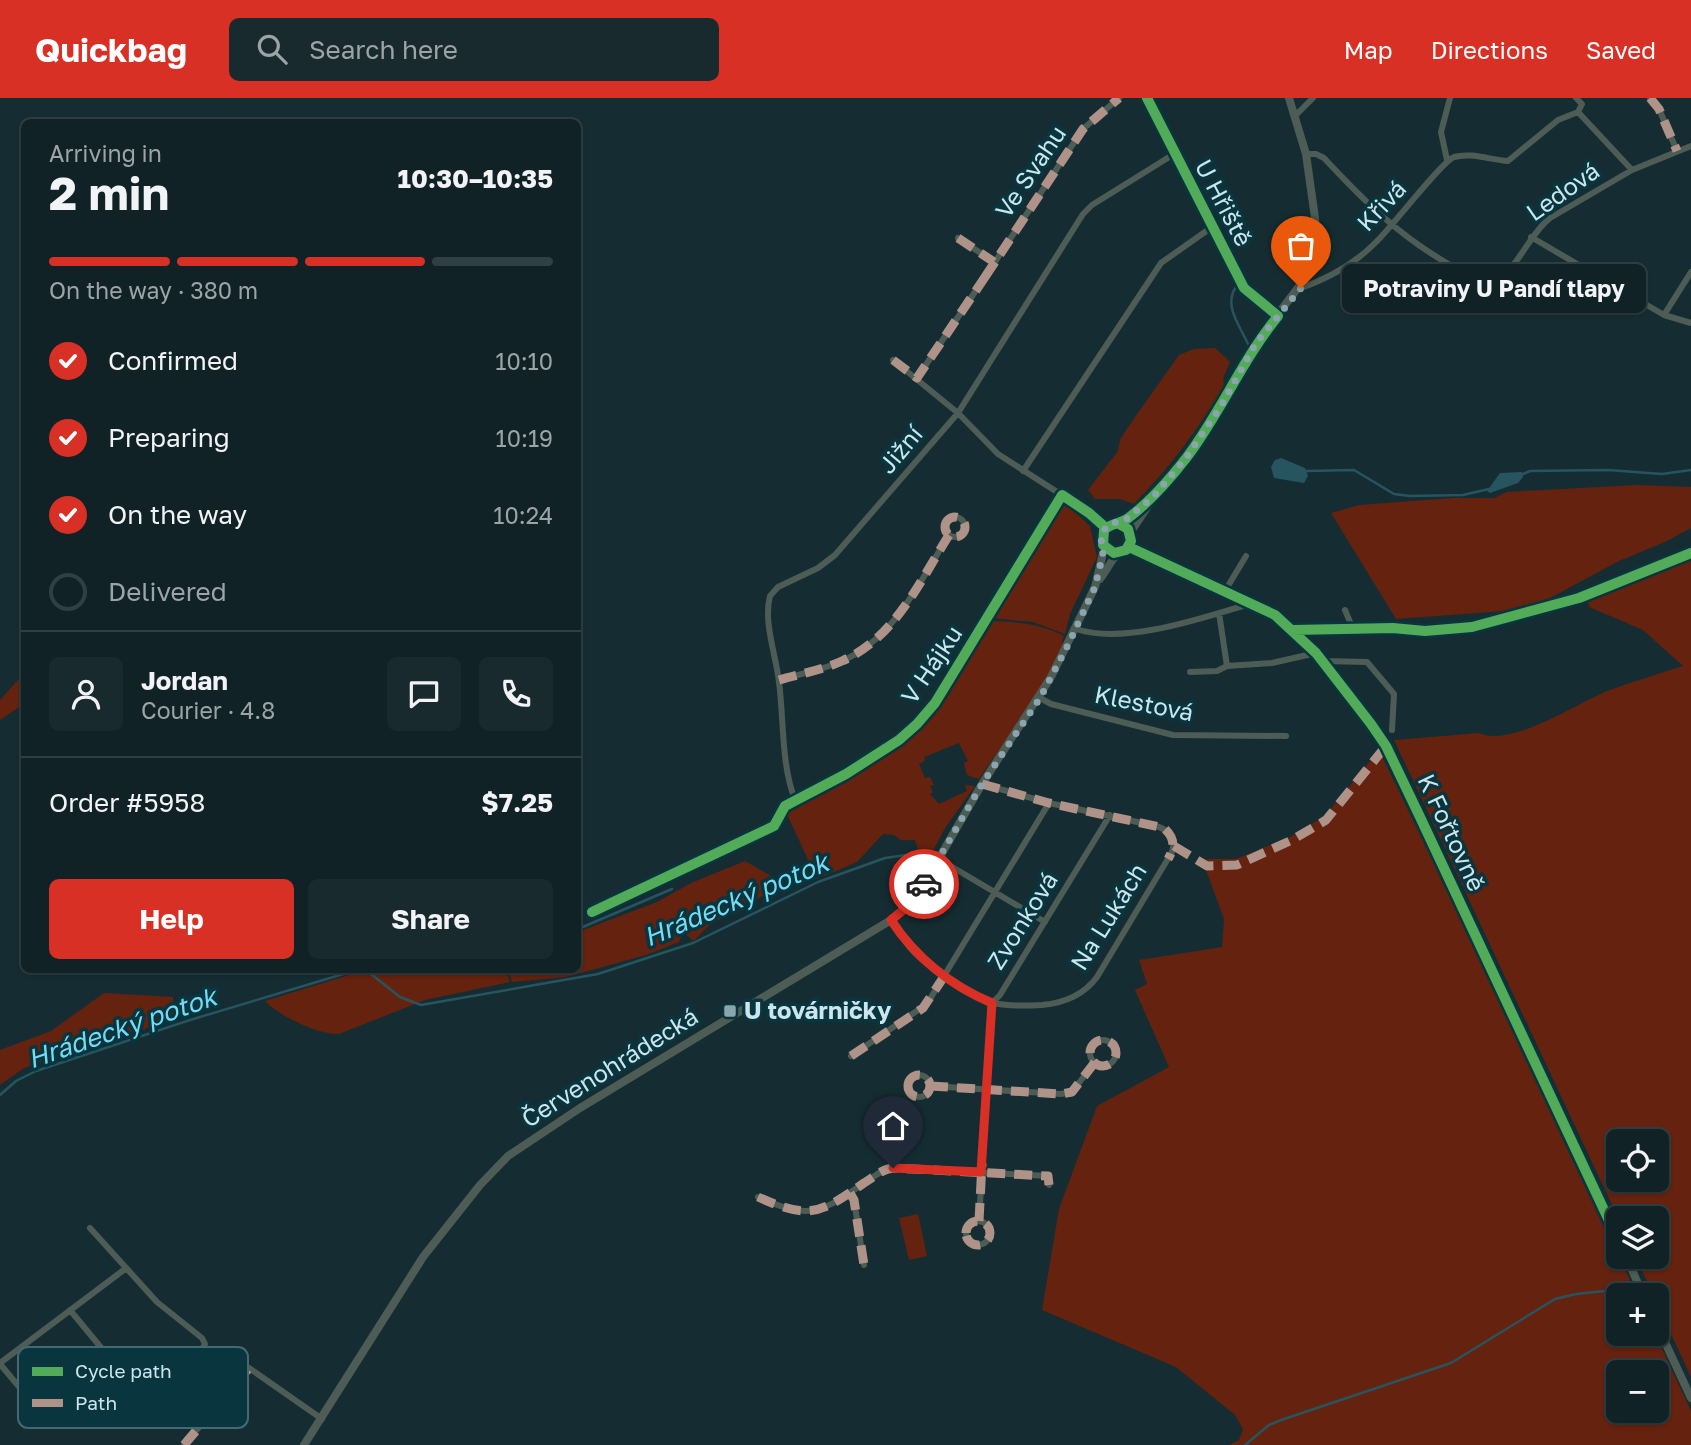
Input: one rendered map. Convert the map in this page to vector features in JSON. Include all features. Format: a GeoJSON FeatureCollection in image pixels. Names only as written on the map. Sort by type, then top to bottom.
{"type":"FeatureCollection","features":[{"type":"Feature","properties":{"kind":"street","name":"Ve Svahu"},"geometry":{"type":"LineString","coordinates":[[916,378],[1083,129],[1119,98]]}},
{"type":"Feature","properties":{"kind":"street","name":"U Hřiště"},"geometry":{"type":"LineString","coordinates":[[1147,98],[1244,288],[1278,316]]}},
{"type":"Feature","properties":{"kind":"street"},"geometry":{"type":"LineString","coordinates":[[1153,497],[1119,524],[1106,528],[1101,538],[1104,546],[1111,552],[1119,553],[1129,547],[1130,533],[1153,497],[1198,442],[1256,343],[1301,288],[1312,264],[1317,236],[1306,154],[1289,98]]}},
{"type":"Feature","properties":{"kind":"street"},"geometry":{"type":"LineString","coordinates":[[1296,115],[1313,98]]}},
{"type":"Feature","properties":{"kind":"street"},"geometry":{"type":"LineString","coordinates":[[1450,98],[1441,132],[1447,160],[1466,155],[1508,161],[1558,120],[1578,112],[1582,104],[1576,98]]}},
{"type":"Feature","properties":{"kind":"street"},"geometry":{"type":"LineString","coordinates":[[1650,98],[1659,109],[1677,151]]}},
{"type":"Feature","properties":{"kind":"street"},"geometry":{"type":"LineString","coordinates":[[1578,112],[1632,170]]}},
{"type":"Feature","properties":{"kind":"street","name":"Ledová"},"geometry":{"type":"LineString","coordinates":[[1306,154],[1316,154],[1324,158],[1390,225],[1441,260],[1485,281],[1503,276],[1531,237],[1550,218],[1632,170],[1691,146]]}},
{"type":"Feature","properties":{"kind":"street","name":"Jižní"},"geometry":{"type":"LineString","coordinates":[[795,800],[788,774],[779,680],[769,618],[768,600],[772,592],[818,568],[835,555],[958,413],[1083,214],[1092,205],[1174,155]]}},
{"type":"Feature","properties":{"kind":"street","name":"Křivá"},"geometry":{"type":"LineString","coordinates":[[1301,288],[1342,270],[1377,243],[1447,160]]}},
{"type":"Feature","properties":{"kind":"street"},"geometry":{"type":"LineString","coordinates":[[1023,471],[1161,263],[1212,227]]}},
{"type":"Feature","properties":{"kind":"street"},"geometry":{"type":"LineString","coordinates":[[1531,237],[1664,315],[1691,323]]}},
{"type":"Feature","properties":{"kind":"street"},"geometry":{"type":"LineString","coordinates":[[958,238],[994,262]]}},
{"type":"Feature","properties":{"kind":"street"},"geometry":{"type":"LineString","coordinates":[[1664,315],[1691,272]]}},
{"type":"Feature","properties":{"kind":"street"},"geometry":{"type":"LineString","coordinates":[[893,360],[958,413],[998,454],[1089,513],[1106,528]]}},
{"type":"Feature","properties":{"kind":"street","name":"V Hájku"},"geometry":{"type":"LineString","coordinates":[[785,806],[846,774],[899,740],[935,704],[1062,495]]}},
{"type":"Feature","properties":{"kind":"street"},"geometry":{"type":"LineString","coordinates":[[1119,524],[1130,533]]}},
{"type":"Feature","properties":{"kind":"street"},"geometry":{"type":"LineString","coordinates":[[779,680],[839,662],[880,636],[906,605],[949,535]]}},
{"type":"Feature","properties":{"kind":"street","name":"Červenohrádecká"},"geometry":{"type":"LineString","coordinates":[[1095,587],[1104,546]]}},
{"type":"Feature","properties":{"kind":"street","name":"K Fořtovně"},"geometry":{"type":"LineString","coordinates":[[1129,547],[1275,615],[1323,661],[1386,746],[1606,1214]]}},
{"type":"Feature","properties":{"kind":"street","name":"Červenohrádecká"},"geometry":{"type":"LineString","coordinates":[[304,1445],[423,1257],[480,1185],[508,1156],[580,1108],[891,920],[914,900],[982,784],[1040,698],[1095,587],[1119,553]]}},
{"type":"Feature","properties":{"kind":"street"},"geometry":{"type":"LineString","coordinates":[[1225,592],[1246,556]]}},
{"type":"Feature","properties":{"kind":"street"},"geometry":{"type":"LineString","coordinates":[[1076,629],[1091,634],[1176,627],[1249,604]]}},
{"type":"Feature","properties":{"kind":"street"},"geometry":{"type":"LineString","coordinates":[[1345,610],[1353,629]]}},
{"type":"Feature","properties":{"kind":"street"},"geometry":{"type":"LineString","coordinates":[[1219,613],[1227,666]]}},
{"type":"Feature","properties":{"kind":"street"},"geometry":{"type":"LineString","coordinates":[[1293,630],[1424,631]]}},
{"type":"Feature","properties":{"kind":"street"},"geometry":{"type":"LineString","coordinates":[[1189,672],[1272,663],[1316,653]]}},
{"type":"Feature","properties":{"kind":"street"},"geometry":{"type":"LineString","coordinates":[[1323,661],[1367,662],[1394,694],[1392,730]]}},
{"type":"Feature","properties":{"kind":"street","name":"Klestová"},"geometry":{"type":"LineString","coordinates":[[1040,698],[1051,704],[1172,735],[1286,736]]}},
{"type":"Feature","properties":{"kind":"street","name":"Na Lukách"},"geometry":{"type":"LineString","coordinates":[[891,920],[919,957],[978,997],[992,1003],[1052,1004],[1080,994],[1097,977],[1174,846],[1170,833],[1164,828],[1049,803],[982,784]]}},
{"type":"Feature","properties":{"kind":"street"},"geometry":{"type":"LineString","coordinates":[[851,1056],[923,1008],[1049,803]]}},
{"type":"Feature","properties":{"kind":"street","name":"Zvonková"},"geometry":{"type":"LineString","coordinates":[[979,1221],[992,1003],[1000,995],[1110,816]]}},
{"type":"Feature","properties":{"kind":"street"},"geometry":{"type":"LineString","coordinates":[[937,858],[1045,922]]}},
{"type":"Feature","properties":{"kind":"street"},"geometry":{"type":"LineString","coordinates":[[1101,1040],[1112,1045],[1115,1052],[1110,1063],[1102,1065],[1095,1062],[1090,1051],[1094,1044],[1101,1040]]}},
{"type":"Feature","properties":{"kind":"street"},"geometry":{"type":"LineString","coordinates":[[930,1086],[1072,1092],[1095,1062]]}},
{"type":"Feature","properties":{"kind":"street"},"geometry":{"type":"LineString","coordinates":[[758,1197],[786,1209],[811,1213],[850,1193],[889,1168],[1048,1176],[1049,1185]]}},
{"type":"Feature","properties":{"kind":"street"},"geometry":{"type":"LineString","coordinates":[[850,1193],[854,1200],[864,1265]]}},
{"type":"Feature","properties":{"kind":"street"},"geometry":{"type":"LineString","coordinates":[[90,1228],[157,1303],[202,1338],[204,1347]]}},
{"type":"Feature","properties":{"kind":"street"},"geometry":{"type":"LineString","coordinates":[[21,1347],[125,1269]]}},
{"type":"Feature","properties":{"kind":"street"},"geometry":{"type":"LineString","coordinates":[[71,1310],[101,1347]]}},
{"type":"Feature","properties":{"kind":"street"},"geometry":{"type":"LineString","coordinates":[[1667,1346],[1691,1398]]}},
{"type":"Feature","properties":{"kind":"street"},"geometry":{"type":"LineString","coordinates":[[18,1350],[0,1363],[18,1385]]}},
{"type":"Feature","properties":{"kind":"street"},"geometry":{"type":"LineString","coordinates":[[248,1369],[322,1419]]}},
{"type":"Feature","properties":{"kind":"street"},"geometry":{"type":"LineString","coordinates":[[184,1445],[198,1428]]}},
{"type":"Feature","properties":{"kind":"street"},"geometry":{"type":"LineString","coordinates":[[190,1439],[197,1445]]}},
{"type":"Feature","properties":{"kind":"shaded area"},"geometry":{"type":"Polygon","coordinates":[[[1215,348],[1230,362],[1223,378],[1224,385],[1172,462],[1134,504],[1120,499],[1095,499],[1088,490],[1118,451],[1120,440],[1128,427],[1179,355],[1194,349],[1215,348]]]}},
{"type":"Feature","properties":{"kind":"shaded area"},"geometry":{"type":"Polygon","coordinates":[[[1636,485],[1691,487],[1691,528],[1619,561],[1550,598],[1518,610],[1396,619],[1331,513],[1359,505],[1453,498],[1494,498],[1507,492],[1636,485]]]}},
{"type":"Feature","properties":{"kind":"shaded area"},"geometry":{"type":"Polygon","coordinates":[[[1067,505],[1090,526],[1097,557],[1070,614],[1065,634],[1033,622],[991,618],[1058,508],[1067,505]]]}},
{"type":"Feature","properties":{"kind":"shaded area"},"geometry":{"type":"Polygon","coordinates":[[[1691,550],[1691,1377],[1669,1330],[1669,1283],[1648,1283],[1641,1269],[1669,1269],[1669,1206],[1612,1206],[1394,740],[1479,733],[1493,736],[1509,734],[1545,722],[1610,690],[1683,666],[1643,630],[1589,607],[1588,600],[1691,550]]]}},
{"type":"Feature","properties":{"kind":"shaded area"},"geometry":{"type":"Polygon","coordinates":[[[989,621],[1046,628],[1064,636],[1062,642],[1065,644],[1038,693],[979,779],[967,775],[964,763],[968,761],[959,743],[924,757],[925,761],[919,764],[925,778],[930,777],[934,785],[930,786],[933,792],[930,794],[939,804],[967,791],[965,785],[975,786],[945,828],[930,856],[918,850],[915,840],[901,840],[894,835],[883,834],[857,862],[817,879],[785,810],[880,758],[914,731],[946,694],[989,621]]]}},
{"type":"Feature","properties":{"kind":"shaded area"},"geometry":{"type":"Polygon","coordinates":[[[21,676],[21,706],[0,720],[0,700],[21,676]]]}},
{"type":"Feature","properties":{"kind":"shaded area"},"geometry":{"type":"Polygon","coordinates":[[[1379,750],[1606,1229],[1606,1269],[1625,1269],[1631,1283],[1606,1283],[1606,1346],[1661,1346],[1667,1360],[1606,1360],[1606,1423],[1669,1423],[1669,1364],[1691,1411],[1691,1445],[1229,1445],[1239,1440],[1243,1429],[1235,1415],[1176,1367],[1042,1310],[1059,1209],[1097,1106],[1169,1067],[1135,990],[1147,984],[1139,960],[1222,947],[1224,919],[1202,859],[1236,859],[1290,837],[1325,816],[1379,750]]]}},
{"type":"Feature","properties":{"kind":"shaded area"},"geometry":{"type":"Polygon","coordinates":[[[745,861],[773,877],[766,893],[716,921],[693,941],[683,931],[679,942],[646,955],[581,973],[581,931],[657,902],[691,883],[745,861]]]}},
{"type":"Feature","properties":{"kind":"shaded area"},"geometry":{"type":"Polygon","coordinates":[[[355,973],[507,973],[510,982],[425,1000],[339,1034],[300,1024],[265,1001],[355,973]]]}},
{"type":"Feature","properties":{"kind":"shaded area"},"geometry":{"type":"Polygon","coordinates":[[[509,973],[581,973],[566,977],[512,982],[509,973]]]}},
{"type":"Feature","properties":{"kind":"shaded area"},"geometry":{"type":"Polygon","coordinates":[[[104,993],[173,997],[174,1018],[24,1068],[0,1085],[0,1050],[51,1031],[104,993]]]}},
{"type":"Feature","properties":{"kind":"shaded area"},"geometry":{"type":"Polygon","coordinates":[[[918,1214],[927,1256],[909,1260],[899,1218],[918,1214]]]}},
{"type":"Feature","properties":{"kind":"water"},"geometry":{"type":"Polygon","coordinates":[[[1281,458],[1305,468],[1308,476],[1304,483],[1274,478],[1271,467],[1275,460],[1281,458]]]}},
{"type":"Feature","properties":{"kind":"water"},"geometry":{"type":"Polygon","coordinates":[[[1522,472],[1523,477],[1518,483],[1490,493],[1487,491],[1500,473],[1522,472]]]}},
{"type":"Feature","properties":{"kind":"waterway"},"geometry":{"type":"LineString","coordinates":[[1236,287],[1232,294],[1232,308],[1248,344]]}},
{"type":"Feature","properties":{"kind":"waterway"},"geometry":{"type":"LineString","coordinates":[[1307,471],[1354,470],[1394,494],[1410,496],[1463,495],[1489,489]]}},
{"type":"Feature","properties":{"kind":"waterway"},"geometry":{"type":"LineString","coordinates":[[1521,475],[1530,471],[1608,470],[1662,474],[1691,470]]}},
{"type":"Feature","properties":{"kind":"waterway","name":"Hrádecký potok"},"geometry":{"type":"LineString","coordinates":[[360,973],[371,974],[400,997],[421,1005],[598,974],[693,943],[818,882],[885,858],[920,853],[931,858],[932,855]]}},
{"type":"Feature","properties":{"kind":"waterway"},"geometry":{"type":"LineString","coordinates":[[581,928],[672,889]]}},
{"type":"Feature","properties":{"kind":"waterway","name":"Hrádecký potok"},"geometry":{"type":"LineString","coordinates":[[0,1095],[16,1081],[36,1071],[190,1020],[347,973]]}},
{"type":"Feature","properties":{"kind":"waterway"},"geometry":{"type":"LineString","coordinates":[[1245,1445],[1269,1425],[1281,1420],[1451,1363],[1555,1299],[1606,1291]]}},
{"type":"Feature","properties":{"kind":"marked path"},"geometry":{"type":"LineString","coordinates":[[985,277],[1083,129],[1119,98]]}},
{"type":"Feature","properties":{"kind":"marked path"},"geometry":{"type":"LineString","coordinates":[[1650,98],[1659,109],[1677,151]]}},
{"type":"Feature","properties":{"kind":"marked path"},"geometry":{"type":"LineString","coordinates":[[958,238],[994,262]]}},
{"type":"Feature","properties":{"kind":"marked path"},"geometry":{"type":"LineString","coordinates":[[893,360],[917,378],[985,277]]}},
{"type":"Feature","properties":{"kind":"marked path"},"geometry":{"type":"LineString","coordinates":[[955,517],[962,520],[965,527],[962,534],[955,537],[948,534],[945,527],[948,520],[955,517]]}},
{"type":"Feature","properties":{"kind":"marked path"},"geometry":{"type":"LineString","coordinates":[[779,680],[842,661],[877,638],[904,607],[949,535]]}},
{"type":"Feature","properties":{"kind":"marked path"},"geometry":{"type":"LineString","coordinates":[[1174,846],[1207,866],[1237,865],[1292,840],[1326,820],[1386,746]]}},
{"type":"Feature","properties":{"kind":"marked path"},"geometry":{"type":"LineString","coordinates":[[982,784],[1049,803],[1164,828],[1173,843],[1168,859]]}},
{"type":"Feature","properties":{"kind":"marked path"},"geometry":{"type":"LineString","coordinates":[[851,1056],[923,1008],[945,975]]}},
{"type":"Feature","properties":{"kind":"marked path"},"geometry":{"type":"LineString","coordinates":[[1103,1040],[1112,1044],[1116,1053],[1112,1062],[1103,1066],[1094,1062],[1090,1053],[1094,1044],[1103,1040]]}},
{"type":"Feature","properties":{"kind":"marked path"},"geometry":{"type":"LineString","coordinates":[[930,1086],[1061,1094],[1072,1092],[1095,1062]]}},
{"type":"Feature","properties":{"kind":"marked path"},"geometry":{"type":"LineString","coordinates":[[919,1075],[927,1078],[930,1086],[927,1094],[919,1097],[911,1094],[908,1086],[911,1078],[919,1075]]}},
{"type":"Feature","properties":{"kind":"marked path"},"geometry":{"type":"LineString","coordinates":[[979,1221],[982,1163]]}},
{"type":"Feature","properties":{"kind":"marked path"},"geometry":{"type":"LineString","coordinates":[[758,1197],[790,1209],[814,1210],[836,1202],[878,1174],[893,1168],[1048,1176],[1049,1185]]}},
{"type":"Feature","properties":{"kind":"marked path"},"geometry":{"type":"LineString","coordinates":[[850,1193],[854,1200],[864,1265]]}},
{"type":"Feature","properties":{"kind":"marked path"},"geometry":{"type":"LineString","coordinates":[[978,1221],[989,1228],[990,1233],[983,1244],[978,1245],[967,1238],[966,1233],[973,1222],[978,1221]]}},
{"type":"Feature","properties":{"kind":"marked path"},"geometry":{"type":"LineString","coordinates":[[184,1445],[198,1428]]}},
{"type":"Feature","properties":{"kind":"cycle path"},"geometry":{"type":"LineString","coordinates":[[1119,524],[1128,529],[1131,541],[1126,550],[1114,553],[1103,545],[1104,530],[1127,519],[1159,490],[1180,465],[1199,440],[1253,350],[1278,316],[1244,288],[1147,98]]}},
{"type":"Feature","properties":{"kind":"cycle path"},"geometry":{"type":"LineString","coordinates":[[592,912],[774,826],[785,806],[846,774],[899,740],[935,703],[1062,495],[1106,528]]}},
{"type":"Feature","properties":{"kind":"cycle path"},"geometry":{"type":"LineString","coordinates":[[1129,547],[1275,615],[1316,653],[1371,724],[1386,746],[1606,1214]]}},
{"type":"Feature","properties":{"kind":"cycle path"},"geometry":{"type":"LineString","coordinates":[[1293,630],[1393,628],[1425,631],[1472,627],[1579,598],[1691,553]]}},
{"type":"Feature","properties":{"kind":"way so far"},"geometry":{"type":"LineString","coordinates":[[924,884],[982,784],[1040,698],[1069,643],[1095,587],[1103,554],[1102,532],[1110,524],[1119,524],[1125,520],[1153,497],[1186,458],[1221,406],[1256,343],[1301,288]]}},
{"type":"Feature","properties":{"kind":"place","name":"Potraviny U Pandí tlapy"},"geometry":{"type":"Point","coordinates":[1301,288]}},
{"type":"Feature","properties":{"kind":"place","name":"U továrničky"},"geometry":{"type":"Point","coordinates":[730,1011]}},
{"type":"Feature","properties":{"kind":"route"},"geometry":{"type":"LineString","coordinates":[[893,1168],[981,1172],[992,1003],[978,997],[926,963],[906,943],[891,920],[902,913],[924,884]]}}]}
